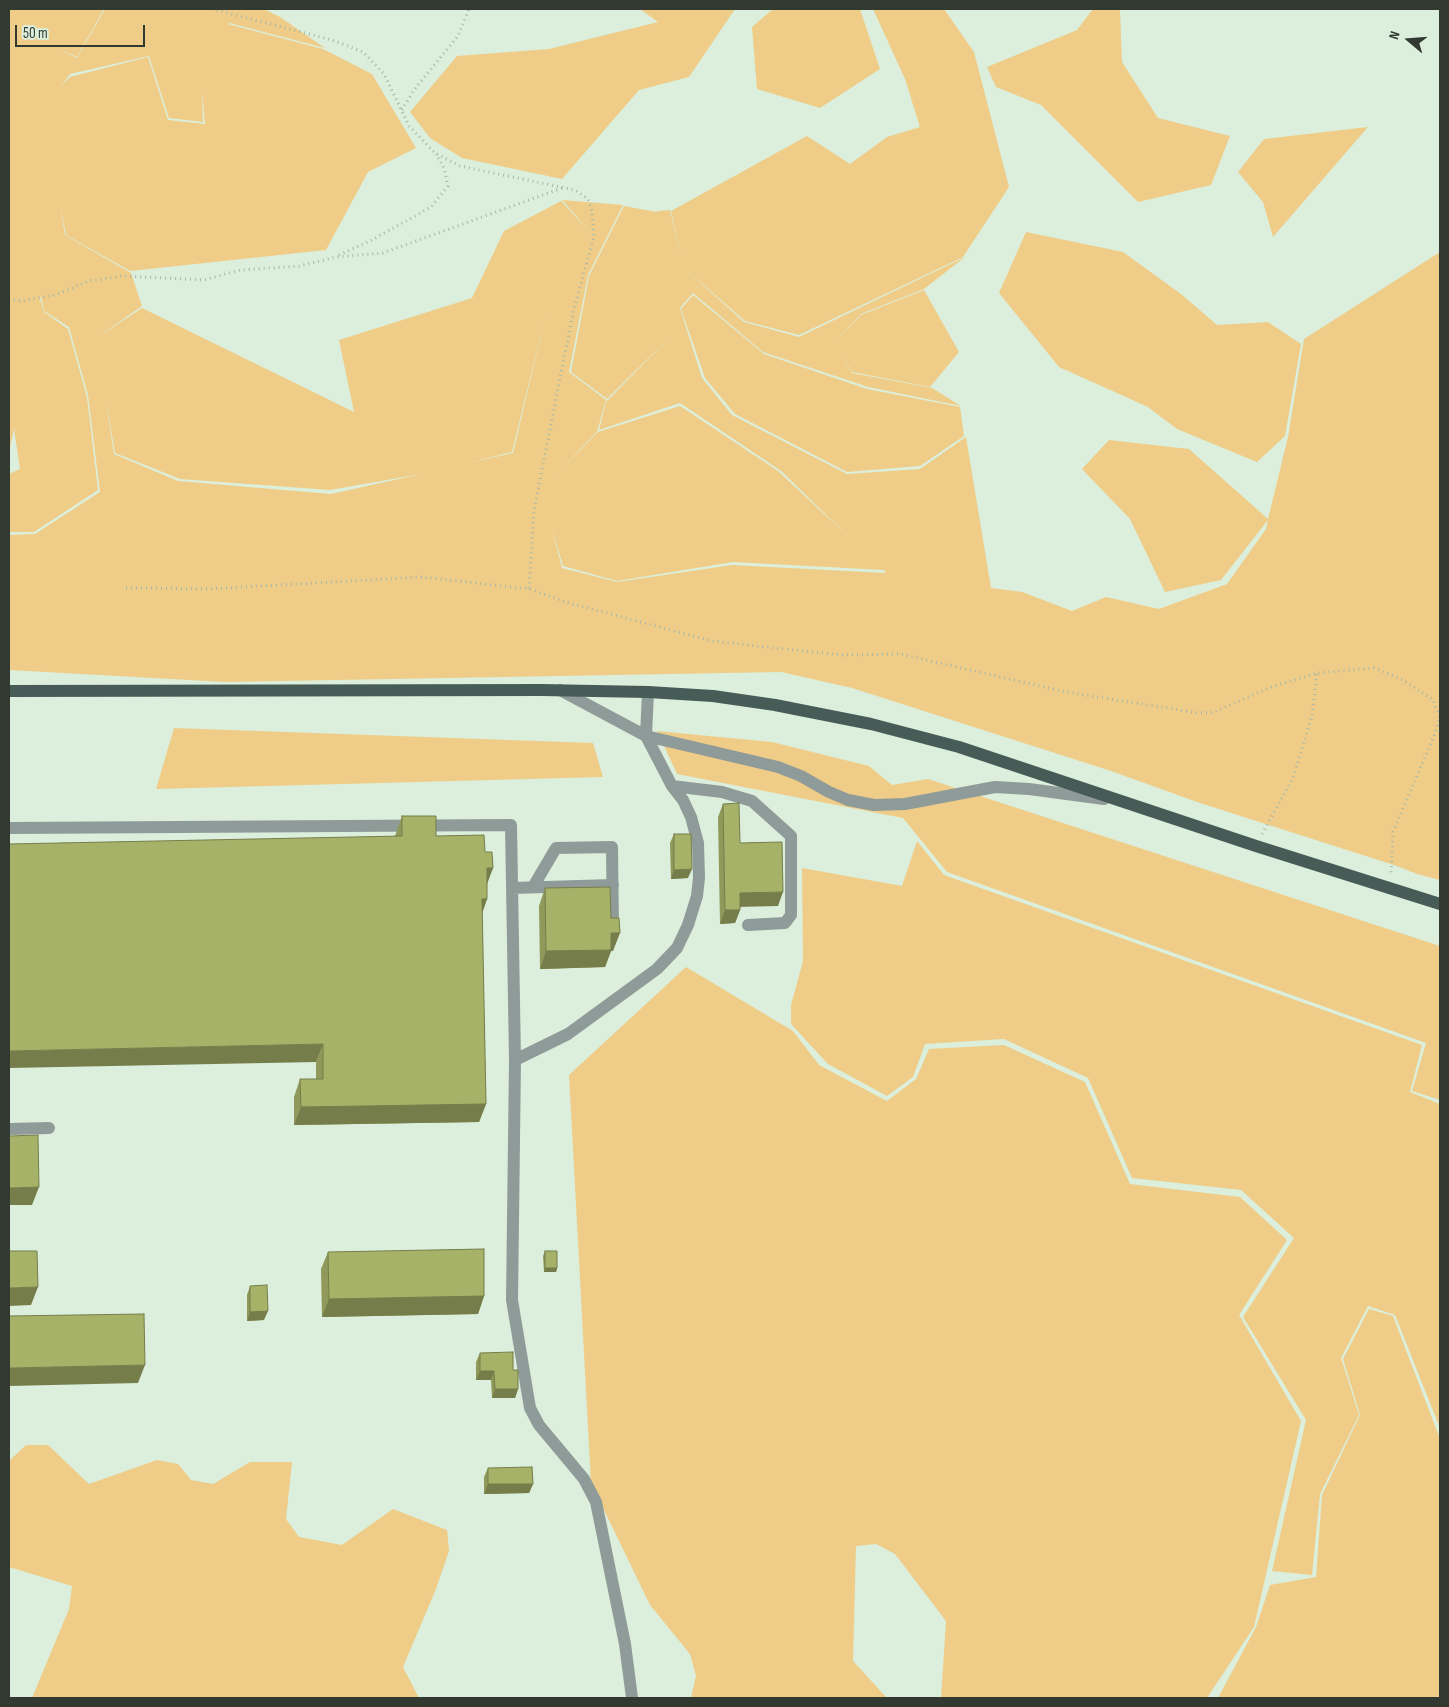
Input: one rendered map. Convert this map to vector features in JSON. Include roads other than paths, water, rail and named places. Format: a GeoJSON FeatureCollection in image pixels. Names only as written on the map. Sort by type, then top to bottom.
{"type":"FeatureCollection","features":[{"type":"Feature","properties":{"kind":"main road"},"geometry":{"type":"LineString","coordinates":[[9,691],[560,690],[714,696],[871,724],[959,747],[1256,846],[1440,904]]}},
{"type":"Feature","properties":{"kind":"lane"},"geometry":{"type":"LineString","coordinates":[[560,690],[646,736],[778,767],[801,776],[829,792],[848,800],[874,805],[905,804],[994,787],[1029,789],[1123,801]]}},
{"type":"Feature","properties":{"kind":"lane"},"geometry":{"type":"LineString","coordinates":[[515,1060],[568,1034],[657,969],[677,948],[688,925],[697,896],[699,878],[698,843],[691,817],[683,800],[672,786],[646,736],[648,692]]}},
{"type":"Feature","properties":{"kind":"lane"},"geometry":{"type":"LineString","coordinates":[[672,786],[722,792],[752,801],[791,836],[791,915],[785,923],[748,925]]}},
{"type":"Feature","properties":{"kind":"lane"},"geometry":{"type":"LineString","coordinates":[[9,828],[511,825],[515,1060],[512,1300],[530,1408],[539,1425],[584,1479],[596,1502],[625,1644],[632,1698]]}},
{"type":"Feature","properties":{"kind":"lane"},"geometry":{"type":"LineString","coordinates":[[533,887],[556,848],[612,847],[613,927]]}},
{"type":"Feature","properties":{"kind":"lane"},"geometry":{"type":"LineString","coordinates":[[512,888],[613,885]]}},
{"type":"Feature","properties":{"kind":"lane"},"geometry":{"type":"LineString","coordinates":[[9,1128],[49,1128]]}}]}
